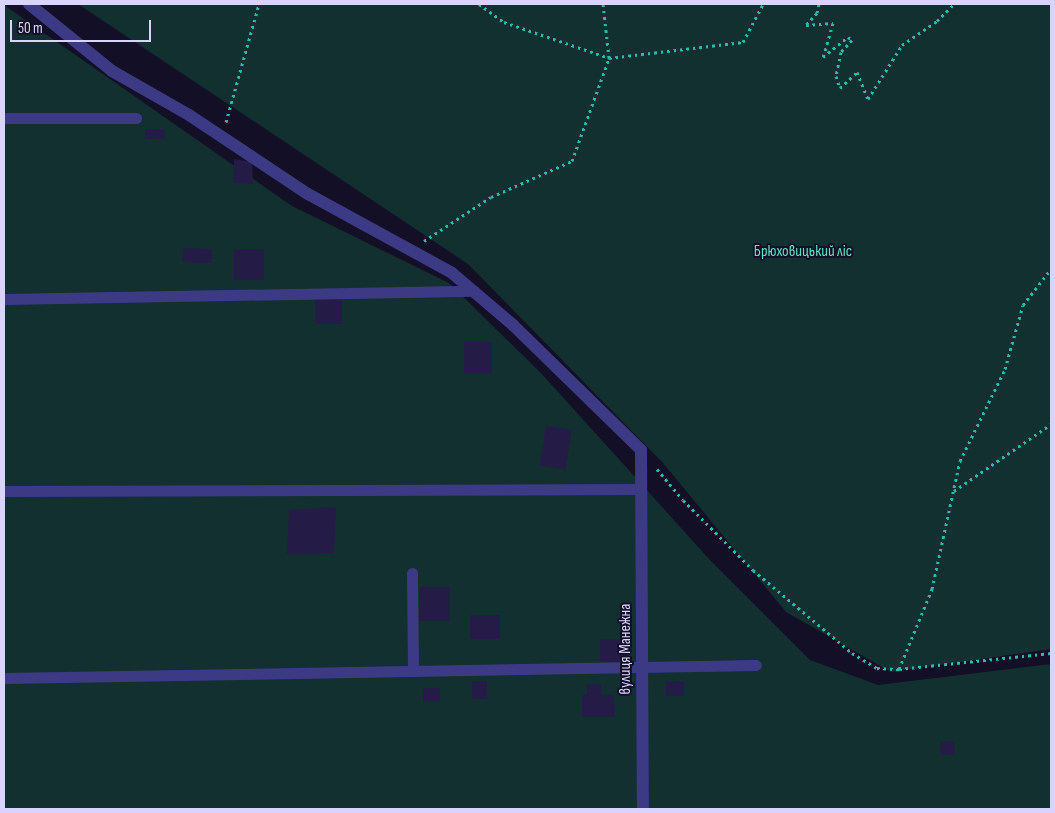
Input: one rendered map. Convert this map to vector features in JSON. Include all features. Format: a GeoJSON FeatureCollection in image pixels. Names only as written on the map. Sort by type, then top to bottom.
{"type":"FeatureCollection","features":[{"type":"Feature","properties":{"kind":"street"},"geometry":{"type":"LineString","coordinates":[[29,4],[112,71],[190,115],[308,194],[452,273],[513,325],[641,450]]}},
{"type":"Feature","properties":{"kind":"street","name":"вулиця Манежна"},"geometry":{"type":"LineString","coordinates":[[641,450],[643,809]]}},
{"type":"Feature","properties":{"kind":"lane"},"geometry":{"type":"LineString","coordinates":[[4,118],[136,118]]}},
{"type":"Feature","properties":{"kind":"lane"},"geometry":{"type":"LineString","coordinates":[[4,299],[474,291]]}},
{"type":"Feature","properties":{"kind":"lane"},"geometry":{"type":"LineString","coordinates":[[4,491],[641,489]]}},
{"type":"Feature","properties":{"kind":"lane"},"geometry":{"type":"LineString","coordinates":[[412,573],[414,670]]}},
{"type":"Feature","properties":{"kind":"lane"},"geometry":{"type":"LineString","coordinates":[[4,678],[756,665]]}},
{"type":"Feature","properties":{"kind":"path"},"geometry":{"type":"LineString","coordinates":[[222,137],[259,4]]}},
{"type":"Feature","properties":{"kind":"path"},"geometry":{"type":"LineString","coordinates":[[479,4],[504,22],[609,58],[743,42],[763,4]]}},
{"type":"Feature","properties":{"kind":"path"},"geometry":{"type":"LineString","coordinates":[[411,250],[491,197],[572,161],[609,58],[603,4]]}},
{"type":"Feature","properties":{"kind":"path"},"geometry":{"type":"LineString","coordinates":[[819,4],[817,13],[806,25],[833,23],[823,57],[848,36],[852,40],[841,52],[836,76],[840,88],[856,72],[868,99],[902,45],[937,21],[954,4]]}},
{"type":"Feature","properties":{"kind":"path"},"geometry":{"type":"LineString","coordinates":[[899,669],[932,589],[960,461],[1006,369],[1023,305],[1051,268]]}},
{"type":"Feature","properties":{"kind":"path"},"geometry":{"type":"LineString","coordinates":[[953,492],[1051,424]]}},
{"type":"Feature","properties":{"kind":"path"},"geometry":{"type":"LineString","coordinates":[[641,450],[683,500],[753,570],[816,625],[852,653],[877,668],[899,669],[1051,653]]}},
{"type":"Feature","properties":{"kind":"green space","name":"Брюховицький ліс"},"geometry":{"type":"Polygon","coordinates":[[[78,4],[1051,4],[1051,649],[891,672],[786,612],[663,463],[468,264],[78,4]]]}},
{"type":"Feature","properties":{"kind":"green space"},"geometry":{"type":"Polygon","coordinates":[[[4,5],[292,206],[449,283],[541,373],[710,560],[810,660],[878,685],[1051,664],[1051,809],[4,809],[4,5]]]}},
{"type":"Feature","properties":{"kind":"building"},"geometry":{"type":"Polygon","coordinates":[[[145,129],[165,129],[165,139],[145,139],[145,129]]]}},
{"type":"Feature","properties":{"kind":"building"},"geometry":{"type":"Polygon","coordinates":[[[234,159],[252,162],[253,184],[233,182],[234,159]]]}},
{"type":"Feature","properties":{"kind":"building"},"geometry":{"type":"Polygon","coordinates":[[[183,248],[212,249],[211,263],[183,262],[183,248]]]}},
{"type":"Feature","properties":{"kind":"building"},"geometry":{"type":"Polygon","coordinates":[[[234,249],[264,249],[264,280],[234,280],[234,249]]]}},
{"type":"Feature","properties":{"kind":"building"},"geometry":{"type":"Polygon","coordinates":[[[315,298],[342,298],[342,324],[315,324],[315,298]]]}},
{"type":"Feature","properties":{"kind":"building"},"geometry":{"type":"Polygon","coordinates":[[[464,342],[492,342],[492,374],[464,374],[464,342]]]}},
{"type":"Feature","properties":{"kind":"building"},"geometry":{"type":"Polygon","coordinates":[[[546,426],[572,430],[565,470],[540,466],[546,426]]]}},
{"type":"Feature","properties":{"kind":"building"},"geometry":{"type":"Polygon","coordinates":[[[336,507],[334,553],[287,554],[289,510],[336,507]]]}},
{"type":"Feature","properties":{"kind":"building"},"geometry":{"type":"Polygon","coordinates":[[[419,587],[450,587],[450,621],[419,621],[419,587]]]}},
{"type":"Feature","properties":{"kind":"building"},"geometry":{"type":"Polygon","coordinates":[[[470,615],[500,615],[500,639],[470,639],[470,615]]]}},
{"type":"Feature","properties":{"kind":"building"},"geometry":{"type":"Polygon","coordinates":[[[600,639],[622,639],[622,662],[600,662],[600,639]]]}},
{"type":"Feature","properties":{"kind":"building"},"geometry":{"type":"Polygon","coordinates":[[[472,681],[487,681],[487,699],[472,699],[472,681]]]}},
{"type":"Feature","properties":{"kind":"building"},"geometry":{"type":"Polygon","coordinates":[[[666,681],[684,681],[684,696],[666,696],[666,681]]]}},
{"type":"Feature","properties":{"kind":"building"},"geometry":{"type":"Polygon","coordinates":[[[601,684],[601,695],[614,695],[615,717],[582,717],[582,695],[587,695],[587,685],[601,684]]]}},
{"type":"Feature","properties":{"kind":"building"},"geometry":{"type":"Polygon","coordinates":[[[423,688],[440,688],[440,702],[423,702],[423,688]]]}},
{"type":"Feature","properties":{"kind":"building"},"geometry":{"type":"Polygon","coordinates":[[[954,741],[955,754],[941,755],[940,742],[954,741]]]}}]}
